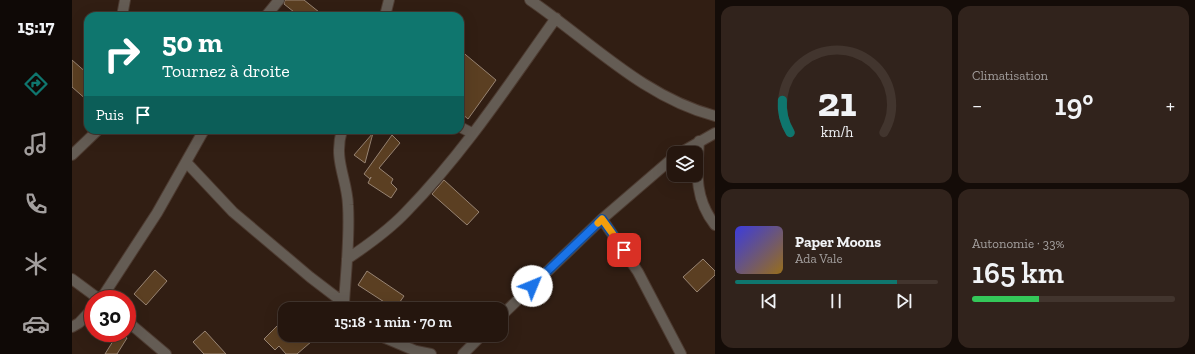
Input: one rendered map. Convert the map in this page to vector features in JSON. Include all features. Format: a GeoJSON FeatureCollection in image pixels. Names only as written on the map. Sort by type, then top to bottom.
{"type":"FeatureCollection","features":[{"type":"Feature","properties":{"kind":"street"},"geometry":{"type":"LineString","coordinates":[[123,12],[125,0]]}},
{"type":"Feature","properties":{"kind":"street"},"geometry":{"type":"LineString","coordinates":[[269,12],[279,0]]}},
{"type":"Feature","properties":{"kind":"street"},"geometry":{"type":"LineString","coordinates":[[385,12],[389,0]]}},
{"type":"Feature","properties":{"kind":"street"},"geometry":{"type":"LineString","coordinates":[[530,0],[556,18],[593,48],[634,78],[673,100],[715,116]]}},
{"type":"Feature","properties":{"kind":"street"},"geometry":{"type":"LineString","coordinates":[[347,259],[375,240],[406,213],[472,133],[556,18]]}},
{"type":"Feature","properties":{"kind":"street"},"geometry":{"type":"LineString","coordinates":[[464,129],[472,133]]}},
{"type":"Feature","properties":{"kind":"street"},"geometry":{"type":"LineString","coordinates":[[691,146],[715,133]]}},
{"type":"Feature","properties":{"kind":"street"},"geometry":{"type":"LineString","coordinates":[[72,156],[94,134]]}},
{"type":"Feature","properties":{"kind":"street"},"geometry":{"type":"LineString","coordinates":[[106,290],[157,213],[202,134]]}},
{"type":"Feature","properties":{"kind":"street"},"geometry":{"type":"LineString","coordinates":[[342,134],[339,154],[348,202],[350,234],[347,259],[345,302]]}},
{"type":"Feature","properties":{"kind":"street"},"geometry":{"type":"LineString","coordinates":[[699,141],[697,181],[708,216],[715,225]]}},
{"type":"Feature","properties":{"kind":"street"},"geometry":{"type":"LineString","coordinates":[[186,162],[233,212],[340,302]]}},
{"type":"Feature","properties":{"kind":"street"},"geometry":{"type":"LineString","coordinates":[[508,309],[602,219],[667,163]]}},
{"type":"Feature","properties":{"kind":"street"},"geometry":{"type":"LineString","coordinates":[[602,219],[638,272],[681,354]]}},
{"type":"Feature","properties":{"kind":"street"},"geometry":{"type":"LineString","coordinates":[[72,279],[87,290]]}},
{"type":"Feature","properties":{"kind":"street"},"geometry":{"type":"LineString","coordinates":[[72,327],[84,318]]}},
{"type":"Feature","properties":{"kind":"street"},"geometry":{"type":"LineString","coordinates":[[136,329],[166,354]]}},
{"type":"Feature","properties":{"kind":"street"},"geometry":{"type":"LineString","coordinates":[[395,342],[416,351],[431,354]]}},
{"type":"Feature","properties":{"kind":"street"},"geometry":{"type":"LineString","coordinates":[[463,354],[475,342]]}},
{"type":"Feature","properties":{"kind":"building"},"geometry":{"type":"Polygon","coordinates":[[[285,0],[304,0],[319,12],[294,12],[284,4],[285,0]]]}},
{"type":"Feature","properties":{"kind":"building"},"geometry":{"type":"Polygon","coordinates":[[[464,53],[496,80],[468,119],[464,116],[464,53]]]}},
{"type":"Feature","properties":{"kind":"building"},"geometry":{"type":"Polygon","coordinates":[[[72,60],[84,70],[84,98],[72,87],[72,60]]]}},
{"type":"Feature","properties":{"kind":"building"},"geometry":{"type":"Polygon","coordinates":[[[372,134],[373,134],[365,163],[354,155],[372,134]]]}},
{"type":"Feature","properties":{"kind":"building"},"geometry":{"type":"Polygon","coordinates":[[[392,135],[400,143],[379,168],[393,179],[391,183],[397,189],[391,198],[368,183],[370,179],[364,174],[392,135]]]}},
{"type":"Feature","properties":{"kind":"building"},"geometry":{"type":"Polygon","coordinates":[[[444,180],[479,212],[467,225],[432,194],[444,180]]]}},
{"type":"Feature","properties":{"kind":"building"},"geometry":{"type":"Polygon","coordinates":[[[703,259],[715,271],[715,275],[697,292],[683,277],[703,259]]]}},
{"type":"Feature","properties":{"kind":"building"},"geometry":{"type":"Polygon","coordinates":[[[155,270],[167,281],[146,305],[136,296],[136,292],[155,270]]]}},
{"type":"Feature","properties":{"kind":"building"},"geometry":{"type":"Polygon","coordinates":[[[367,271],[404,296],[400,302],[384,302],[358,285],[367,271]]]}},
{"type":"Feature","properties":{"kind":"building"},"geometry":{"type":"Polygon","coordinates":[[[278,325],[278,342],[311,342],[297,354],[286,354],[279,346],[275,350],[264,339],[278,325]]]}},
{"type":"Feature","properties":{"kind":"building"},"geometry":{"type":"Polygon","coordinates":[[[205,331],[226,354],[204,354],[193,342],[205,331]]]}},
{"type":"Feature","properties":{"kind":"building"},"geometry":{"type":"Polygon","coordinates":[[[112,342],[124,342],[117,354],[105,354],[112,342]]]}},
{"type":"Feature","properties":{"kind":"slow traffic"},"geometry":{"type":"LineString","coordinates":[[598,223],[602,219],[615,237]]}},
{"type":"Feature","properties":{"kind":"route"},"geometry":{"type":"LineString","coordinates":[[532,286],[552,265],[602,219],[624,250]]}}]}
